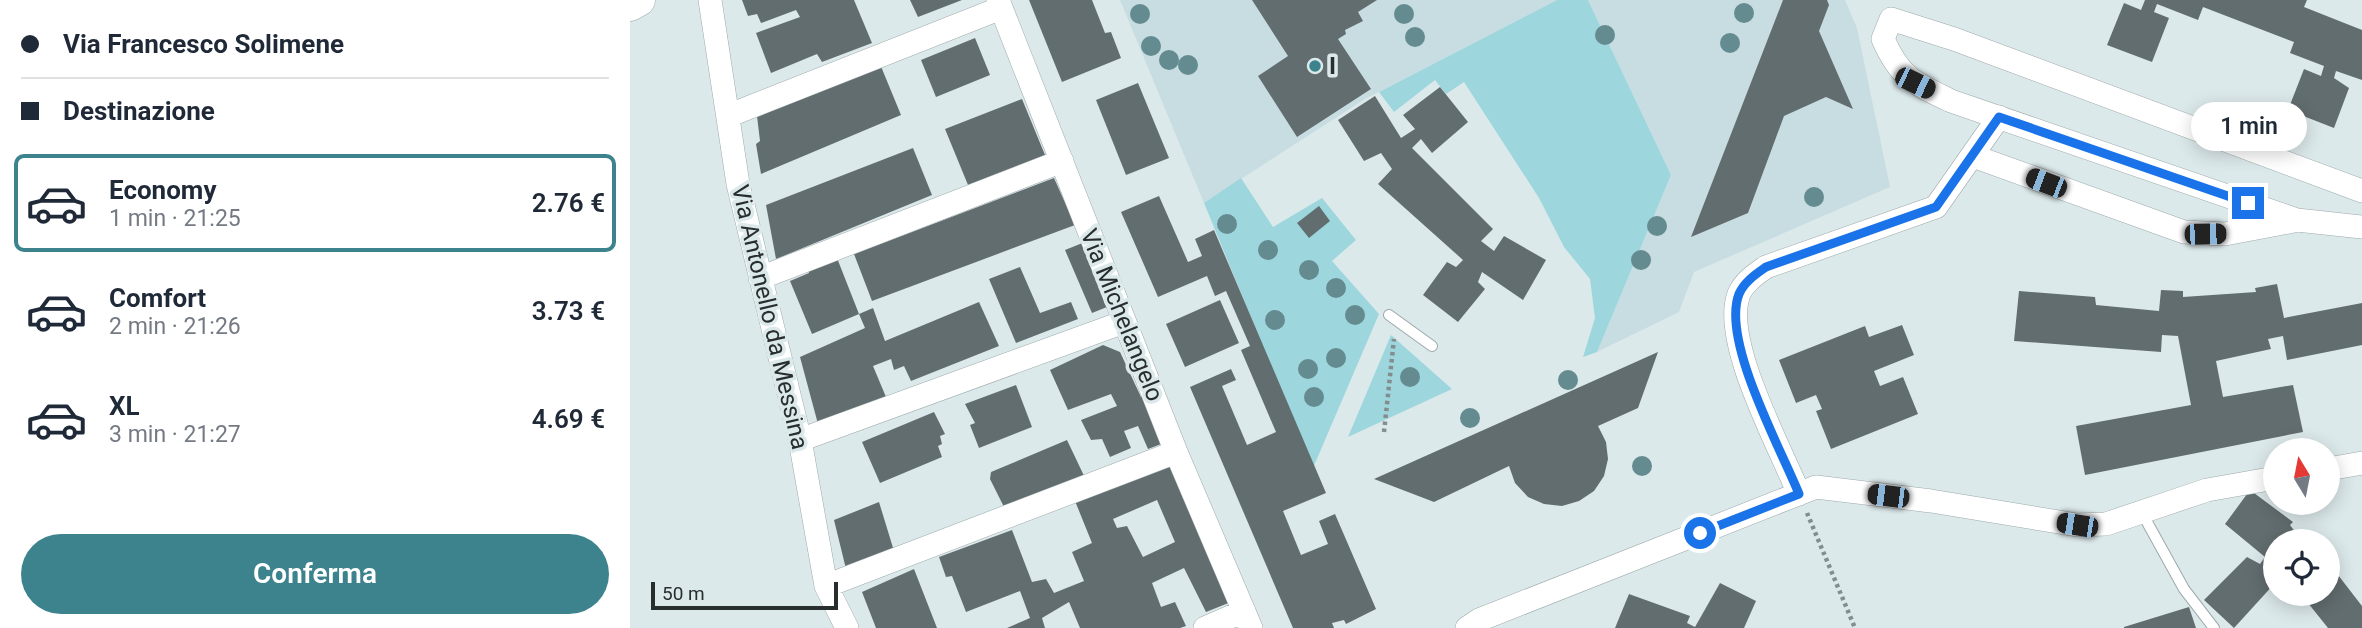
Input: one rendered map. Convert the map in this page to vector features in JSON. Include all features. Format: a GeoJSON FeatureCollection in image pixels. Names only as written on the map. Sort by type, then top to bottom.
{"type":"FeatureCollection","features":[{"type":"Feature","properties":{"kind":"street"},"geometry":{"type":"LineString","coordinates":[[630,5],[639,0]]}},
{"type":"Feature","properties":{"kind":"street","name":"Via Antonello da Messina"},"geometry":{"type":"LineString","coordinates":[[710,0],[730,115],[738,184],[800,440],[826,586],[847,628]]}},
{"type":"Feature","properties":{"kind":"street"},"geometry":{"type":"LineString","coordinates":[[730,115],[1000,4]]}},
{"type":"Feature","properties":{"kind":"street","name":"Via Michelangelo"},"geometry":{"type":"LineString","coordinates":[[1000,4],[1176,452],[1247,620]]}},
{"type":"Feature","properties":{"kind":"street"},"geometry":{"type":"LineString","coordinates":[[2362,191],[1954,38],[1891,19],[1883,39],[1894,64],[1915,83],[1951,101],[2297,220],[2362,227]]}},
{"type":"Feature","properties":{"kind":"street"},"geometry":{"type":"LineString","coordinates":[[1799,494],[1739,350],[1735,311],[1740,292],[1750,278],[1766,267],[1936,207],[1999,117]]}},
{"type":"Feature","properties":{"kind":"street"},"geometry":{"type":"LineString","coordinates":[[1973,156],[2184,232],[2225,234],[2297,220]]}},
{"type":"Feature","properties":{"kind":"street"},"geometry":{"type":"LineString","coordinates":[[760,278],[1062,162]]}},
{"type":"Feature","properties":{"kind":"street"},"geometry":{"type":"LineString","coordinates":[[800,440],[1124,322]]}},
{"type":"Feature","properties":{"kind":"street"},"geometry":{"type":"LineString","coordinates":[[826,586],[1176,452]]}},
{"type":"Feature","properties":{"kind":"street"},"geometry":{"type":"LineString","coordinates":[[2340,467],[2362,463]]}},
{"type":"Feature","properties":{"kind":"street"},"geometry":{"type":"LineString","coordinates":[[1467,628],[1479,620],[1816,487],[2077,525],[2106,524],[2207,491],[2263,480]]}},
{"type":"Feature","properties":{"kind":"street"},"geometry":{"type":"LineString","coordinates":[[1205,628],[1247,620]]}},
{"type":"Feature","properties":{"kind":"lane"},"geometry":{"type":"LineString","coordinates":[[1393,318],[1432,346]]}},
{"type":"Feature","properties":{"kind":"lane"},"geometry":{"type":"LineString","coordinates":[[2142,513],[2184,589],[2214,628]]}},
{"type":"Feature","properties":{"kind":"path"},"geometry":{"type":"LineString","coordinates":[[1384,432],[1393,318]]}},
{"type":"Feature","properties":{"kind":"path"},"geometry":{"type":"LineString","coordinates":[[1799,494],[1855,628]]}},
{"type":"Feature","properties":{"kind":"shaded area"},"geometry":{"type":"Polygon","coordinates":[[[1120,0],[1557,0],[1365,99],[1204,203],[1120,0]]]}},
{"type":"Feature","properties":{"kind":"shaded area"},"geometry":{"type":"Polygon","coordinates":[[[1557,0],[1588,0],[1671,175],[1597,352],[1583,357],[1595,318],[1590,279],[1564,247],[1539,198],[1464,82],[1446,94],[1435,80],[1394,112],[1379,92],[1557,0]]]}},
{"type":"Feature","properties":{"kind":"shaded area"},"geometry":{"type":"Polygon","coordinates":[[[1588,0],[1845,0],[1857,28],[1890,187],[1694,272],[1679,312],[1597,352],[1671,175],[1588,0]]]}},
{"type":"Feature","properties":{"kind":"shaded area"},"geometry":{"type":"Polygon","coordinates":[[[1241,178],[1273,227],[1322,198],[1356,240],[1332,261],[1379,314],[1313,468],[1204,203],[1241,178]]]}},
{"type":"Feature","properties":{"kind":"shaded area"},"geometry":{"type":"Polygon","coordinates":[[[1391,335],[1452,389],[1348,437],[1391,335]]]}},
{"type":"Feature","properties":{"kind":"building"},"geometry":{"type":"Polygon","coordinates":[[[742,0],[854,0],[872,43],[822,62],[817,54],[771,73],[756,33],[800,17],[796,10],[761,23],[757,14],[748,16],[742,0]]]}},
{"type":"Feature","properties":{"kind":"building"},"geometry":{"type":"Polygon","coordinates":[[[910,0],[962,0],[918,17],[910,0]]]}},
{"type":"Feature","properties":{"kind":"building"},"geometry":{"type":"Polygon","coordinates":[[[1029,0],[1092,0],[1105,33],[1111,32],[1121,58],[1062,82],[1029,0]]]}},
{"type":"Feature","properties":{"kind":"building","name":"I"},"geometry":{"type":"Polygon","coordinates":[[[1252,0],[1377,0],[1358,12],[1363,21],[1345,30],[1346,34],[1338,39],[1371,89],[1297,137],[1258,76],[1288,56],[1252,0]]]}},
{"type":"Feature","properties":{"kind":"building"},"geometry":{"type":"Polygon","coordinates":[[[1783,0],[1827,0],[1829,5],[1819,31],[1853,109],[1826,97],[1784,116],[1748,213],[1691,237],[1783,0]]]}},
{"type":"Feature","properties":{"kind":"building"},"geometry":{"type":"Polygon","coordinates":[[[2145,0],[2307,0],[2304,7],[2362,30],[2362,80],[2336,71],[2334,78],[2349,88],[2334,128],[2288,110],[2304,69],[2321,76],[2324,66],[2290,53],[2294,42],[2203,7],[2198,20],[2157,4],[2154,12],[2169,18],[2152,62],[2107,45],[2124,3],[2141,10],[2145,0]]]}},
{"type":"Feature","properties":{"kind":"building"},"geometry":{"type":"Polygon","coordinates":[[[975,38],[990,75],[936,97],[921,60],[975,38]]]}},
{"type":"Feature","properties":{"kind":"building"},"geometry":{"type":"Polygon","coordinates":[[[880,64],[901,115],[761,174],[756,144],[760,141],[757,116],[880,64]]]}},
{"type":"Feature","properties":{"kind":"building"},"geometry":{"type":"Polygon","coordinates":[[[1138,83],[1169,158],[1126,175],[1096,100],[1138,83]]]}},
{"type":"Feature","properties":{"kind":"building"},"geometry":{"type":"Polygon","coordinates":[[[1440,87],[1468,122],[1432,153],[1421,139],[1412,148],[1493,229],[1481,241],[1494,251],[1504,236],[1546,260],[1523,300],[1482,272],[1478,282],[1485,289],[1458,322],[1423,295],[1447,262],[1456,267],[1463,260],[1378,184],[1392,169],[1381,153],[1364,161],[1338,120],[1375,96],[1401,138],[1415,129],[1403,115],[1440,87]]]}},
{"type":"Feature","properties":{"kind":"building"},"geometry":{"type":"Polygon","coordinates":[[[1022,99],[1045,155],[968,185],[945,129],[1022,99]]]}},
{"type":"Feature","properties":{"kind":"building"},"geometry":{"type":"Polygon","coordinates":[[[913,148],[932,195],[776,259],[766,205],[913,148]]]}},
{"type":"Feature","properties":{"kind":"building"},"geometry":{"type":"Polygon","coordinates":[[[1054,178],[1075,225],[872,301],[854,254],[1054,178]]]}},
{"type":"Feature","properties":{"kind":"building"},"geometry":{"type":"Polygon","coordinates":[[[1159,196],[1188,262],[1202,256],[1195,239],[1214,230],[1326,493],[1283,511],[1301,555],[1328,544],[1319,521],[1335,514],[1376,609],[1346,624],[1344,620],[1332,623],[1334,628],[1293,628],[1190,387],[1231,369],[1236,380],[1222,386],[1247,445],[1276,432],[1241,350],[1250,346],[1226,291],[1215,296],[1207,276],[1158,297],[1121,212],[1159,196]]]}},
{"type":"Feature","properties":{"kind":"building"},"geometry":{"type":"Polygon","coordinates":[[[1319,206],[1330,221],[1309,238],[1297,223],[1319,206]]]}},
{"type":"Feature","properties":{"kind":"building"},"geometry":{"type":"Polygon","coordinates":[[[1085,242],[1112,305],[1092,313],[1065,250],[1085,242]]]}},
{"type":"Feature","properties":{"kind":"building"},"geometry":{"type":"Polygon","coordinates":[[[837,258],[859,314],[812,334],[790,281],[809,273],[808,269],[837,258]]]}},
{"type":"Feature","properties":{"kind":"building"},"geometry":{"type":"Polygon","coordinates":[[[1020,267],[1040,313],[1071,302],[1078,319],[1016,343],[989,279],[1020,267]]]}},
{"type":"Feature","properties":{"kind":"building"},"geometry":{"type":"Polygon","coordinates":[[[2277,284],[2284,318],[2362,303],[2362,345],[2287,360],[2283,336],[2268,339],[2271,349],[2216,361],[2223,397],[2293,385],[2303,432],[2085,475],[2076,426],[2191,405],[2178,336],[2162,335],[2161,352],[2014,341],[2019,291],[2095,297],[2096,305],[2159,311],[2161,290],[2183,291],[2183,297],[2256,292],[2255,288],[2277,284]]]}},
{"type":"Feature","properties":{"kind":"building"},"geometry":{"type":"Polygon","coordinates":[[[1220,300],[1239,343],[1185,367],[1166,324],[1220,300]]]}},
{"type":"Feature","properties":{"kind":"building"},"geometry":{"type":"Polygon","coordinates":[[[979,302],[999,346],[911,381],[904,366],[894,370],[891,359],[873,366],[886,397],[818,424],[800,357],[865,328],[859,314],[873,308],[885,341],[979,302]]]}},
{"type":"Feature","properties":{"kind":"building"},"geometry":{"type":"Polygon","coordinates":[[[1902,325],[1914,355],[1874,371],[1880,386],[1903,377],[1918,414],[1831,449],[1816,411],[1822,409],[1816,395],[1796,403],[1779,360],[1865,326],[1869,337],[1902,325]]]}},
{"type":"Feature","properties":{"kind":"building"},"geometry":{"type":"Polygon","coordinates":[[[1103,345],[1120,352],[1141,397],[1148,396],[1169,441],[1148,449],[1138,426],[1124,431],[1131,448],[1110,457],[1102,439],[1091,440],[1081,420],[1117,406],[1111,394],[1068,410],[1050,370],[1103,345]]]}},
{"type":"Feature","properties":{"kind":"building"},"geometry":{"type":"Polygon","coordinates":[[[1658,352],[1638,408],[1598,426],[1606,442],[1608,459],[1604,476],[1594,491],[1579,501],[1562,506],[1544,504],[1528,497],[1515,483],[1509,466],[1434,502],[1374,479],[1658,352]]]}},
{"type":"Feature","properties":{"kind":"building"},"geometry":{"type":"Polygon","coordinates":[[[1016,385],[1032,427],[979,448],[970,425],[975,423],[965,404],[1016,385]]]}},
{"type":"Feature","properties":{"kind":"building"},"geometry":{"type":"Polygon","coordinates":[[[934,412],[945,434],[940,436],[942,444],[938,446],[942,457],[880,483],[862,442],[934,412]]]}},
{"type":"Feature","properties":{"kind":"building"},"geometry":{"type":"Polygon","coordinates":[[[1067,440],[1086,480],[1005,509],[990,479],[991,472],[1067,440]]]}},
{"type":"Feature","properties":{"kind":"building"},"geometry":{"type":"Polygon","coordinates":[[[1177,460],[1231,602],[1206,612],[1184,568],[1152,583],[1161,607],[1175,602],[1186,626],[1180,628],[1080,628],[1069,602],[1042,618],[1045,628],[1007,628],[1030,618],[1020,591],[966,612],[952,576],[946,577],[939,557],[1012,530],[1032,582],[1046,579],[1054,593],[1084,581],[1072,552],[1092,543],[1075,501],[1177,460]],[[1157,500],[1113,519],[1117,528],[1127,526],[1143,557],[1175,542],[1157,500]]]}},
{"type":"Feature","properties":{"kind":"building"},"geometry":{"type":"Polygon","coordinates":[[[2250,490],[2263,500],[2263,515],[2284,515],[2293,522],[2290,525],[2293,529],[2263,529],[2263,555],[2225,524],[2250,490]]]}},
{"type":"Feature","properties":{"kind":"building"},"geometry":{"type":"Polygon","coordinates":[[[879,502],[894,551],[847,573],[834,520],[879,502]]]}},
{"type":"Feature","properties":{"kind":"building"},"geometry":{"type":"Polygon","coordinates":[[[2247,557],[2260,564],[2263,560],[2263,596],[2234,628],[2204,600],[2247,557]]]}},
{"type":"Feature","properties":{"kind":"building"},"geometry":{"type":"Polygon","coordinates":[[[914,569],[937,628],[876,628],[862,592],[914,569]]]}},
{"type":"Feature","properties":{"kind":"building"},"geometry":{"type":"Polygon","coordinates":[[[2340,578],[2362,606],[2362,628],[2328,628],[2310,606],[2340,606],[2340,578]]]}},
{"type":"Feature","properties":{"kind":"building"},"geometry":{"type":"Polygon","coordinates":[[[1720,583],[1756,601],[1744,628],[1615,628],[1629,594],[1690,616],[1687,623],[1695,627],[1720,583]]]}},
{"type":"Feature","properties":{"kind":"building"},"geometry":{"type":"Polygon","coordinates":[[[2189,607],[2196,628],[2124,628],[2124,627],[2189,607]]]}},
{"type":"Feature","properties":{"kind":"place","name":"I"},"geometry":{"type":"Point","coordinates":[1315,66]}},
{"type":"Feature","properties":{"kind":"route"},"geometry":{"type":"LineString","coordinates":[[1700,533],[1799,494],[1739,350],[1735,333],[1735,311],[1740,292],[1750,278],[1766,267],[1936,207],[1999,117],[2248,203]]}}]}
